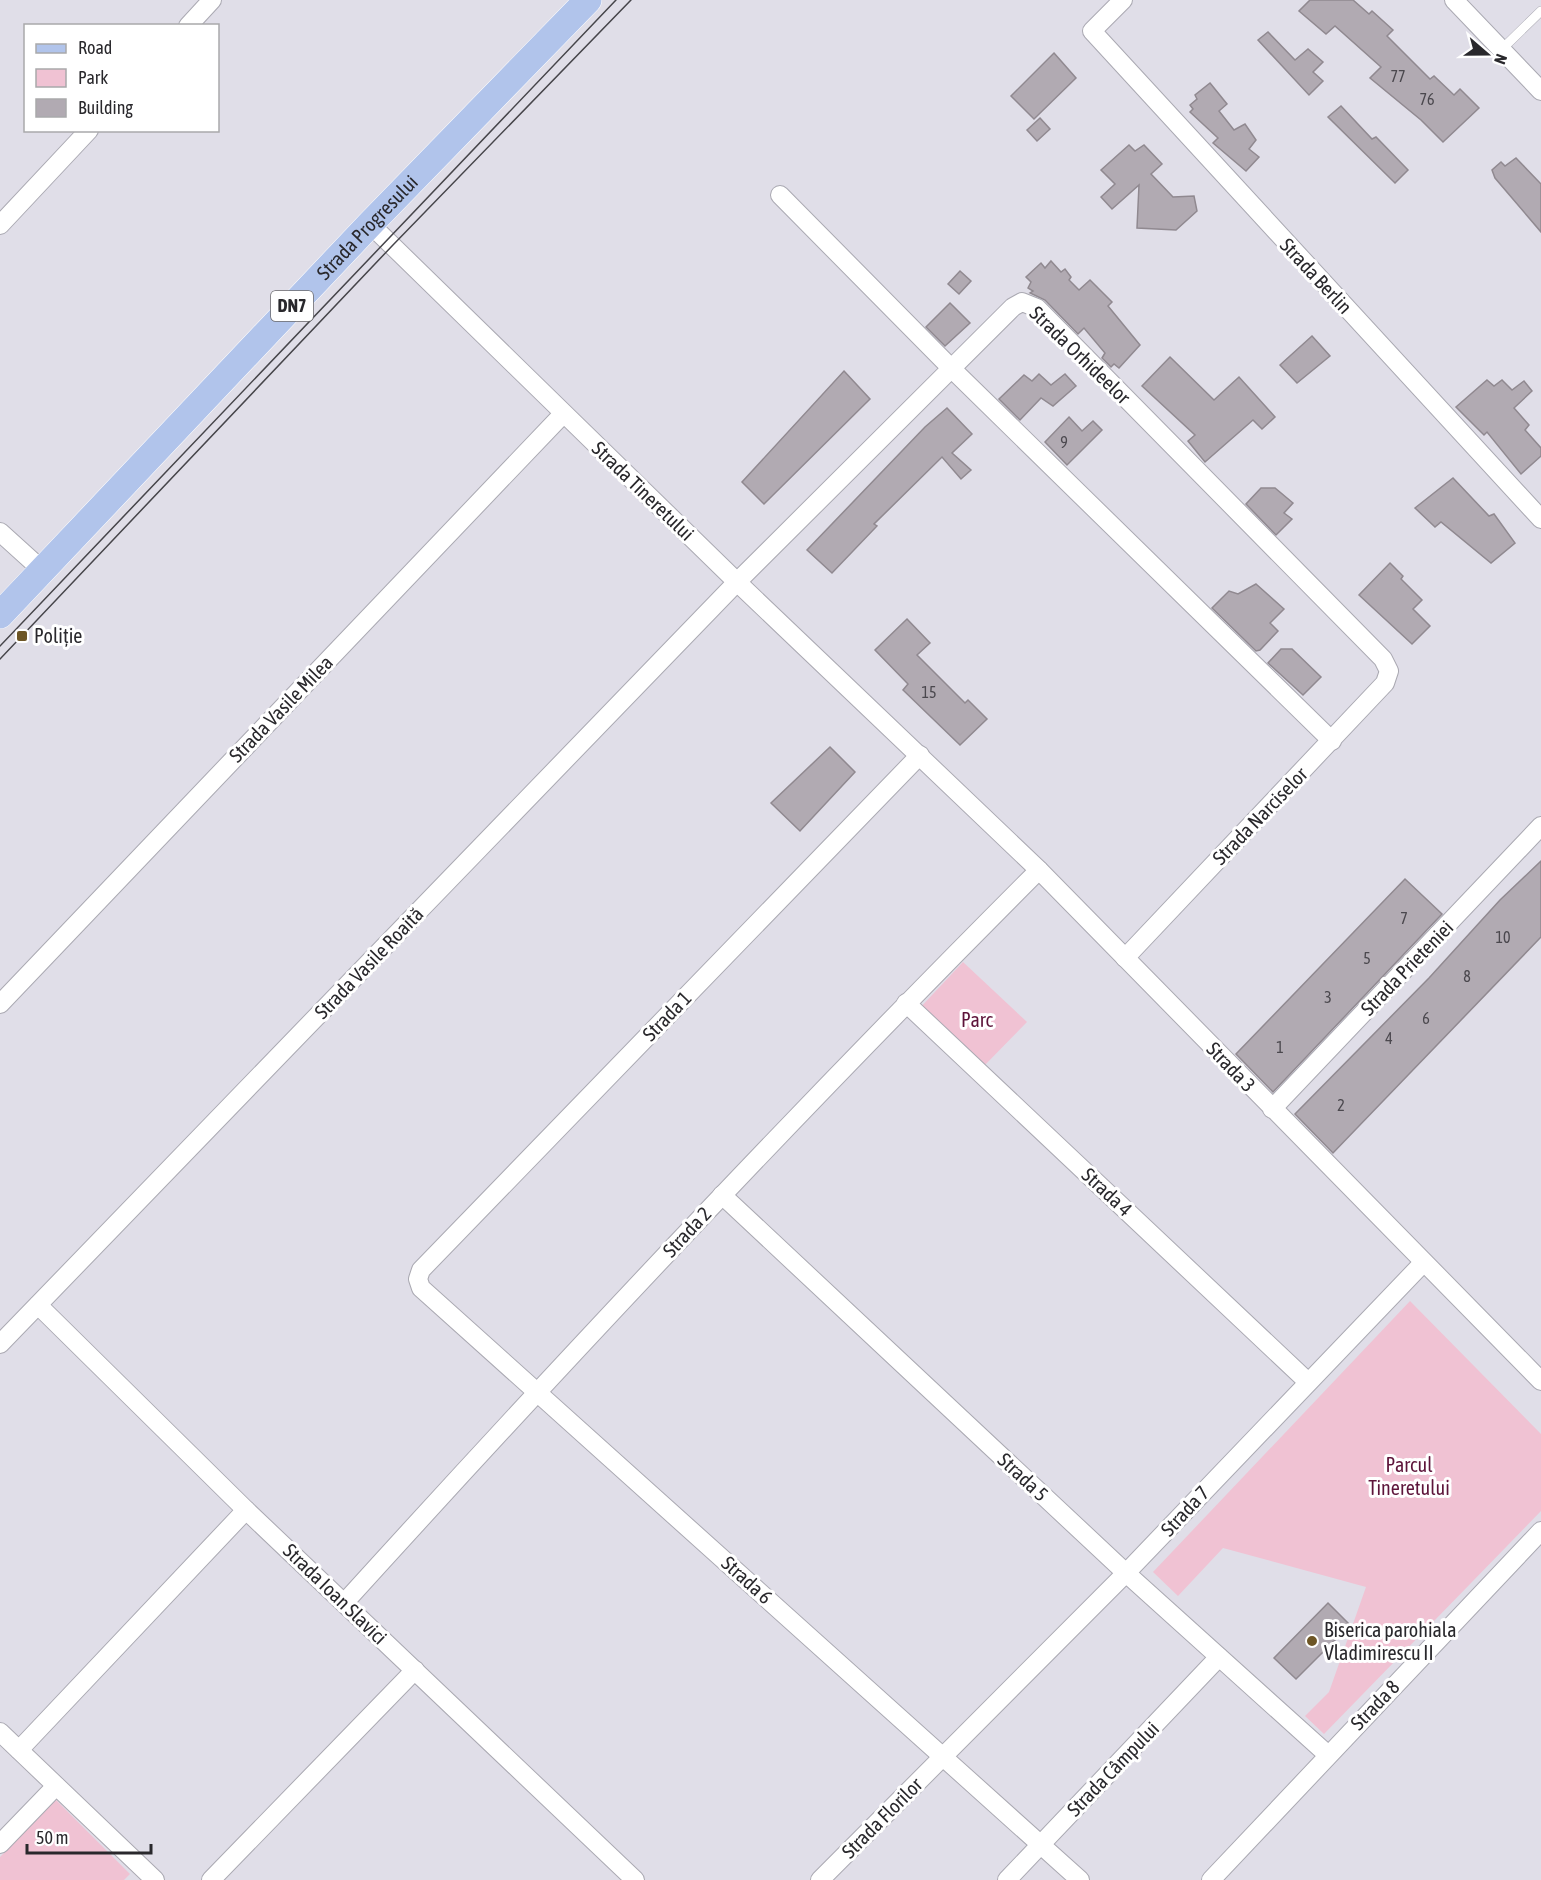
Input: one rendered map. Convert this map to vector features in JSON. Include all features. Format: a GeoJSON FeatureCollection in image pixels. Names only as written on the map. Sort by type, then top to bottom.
{"type":"FeatureCollection","features":[{"type":"Feature","properties":{"kind":"main road","name":"Strada Progresului"},"geometry":{"type":"LineString","coordinates":[[0,615],[370,224],[588,0]]}},
{"type":"Feature","properties":{"kind":"street"},"geometry":{"type":"LineString","coordinates":[[190,24],[212,0]]}},
{"type":"Feature","properties":{"kind":"street","name":"Strada Berlin"},"geometry":{"type":"LineString","coordinates":[[1123,0],[1092,31],[1541,519]]}},
{"type":"Feature","properties":{"kind":"street"},"geometry":{"type":"LineString","coordinates":[[1454,0],[1541,91]]}},
{"type":"Feature","properties":{"kind":"street"},"geometry":{"type":"LineString","coordinates":[[0,225],[87,132]]}},
{"type":"Feature","properties":{"kind":"street"},"geometry":{"type":"LineString","coordinates":[[780,195],[952,369],[1332,741]]}},
{"type":"Feature","properties":{"kind":"street","name":"Strada Tineretului"},"geometry":{"type":"LineString","coordinates":[[370,224],[737,582],[920,755]]}},
{"type":"Feature","properties":{"kind":"street","name":"Strada Orhideelor"},"geometry":{"type":"LineString","coordinates":[[737,582],[1013,307],[1022,302],[1037,308],[1383,658],[1389,670]]}},
{"type":"Feature","properties":{"kind":"street","name":"Strada Vasile Milea"},"geometry":{"type":"LineString","coordinates":[[0,1004],[563,414]]}},
{"type":"Feature","properties":{"kind":"street"},"geometry":{"type":"LineString","coordinates":[[0,532],[42,570]]}},
{"type":"Feature","properties":{"kind":"street","name":"Strada Vasile Roaită"},"geometry":{"type":"LineString","coordinates":[[0,1344],[737,582]]}},
{"type":"Feature","properties":{"kind":"street","name":"Strada Narciselor"},"geometry":{"type":"LineString","coordinates":[[1125,958],[1332,741],[1385,683],[1389,670]]}},
{"type":"Feature","properties":{"kind":"street","name":"Strada 3"},"geometry":{"type":"LineString","coordinates":[[920,755],[1039,870],[1541,1381]]}},
{"type":"Feature","properties":{"kind":"street","name":"Strada 1"},"geometry":{"type":"LineString","coordinates":[[418,1279],[421,1270],[920,755]]}},
{"type":"Feature","properties":{"kind":"street","name":"Strada Prieteniei"},"geometry":{"type":"LineString","coordinates":[[1272,1108],[1541,826]]}},
{"type":"Feature","properties":{"kind":"street","name":"Strada 2"},"geometry":{"type":"LineString","coordinates":[[345,1602],[537,1392],[722,1195],[906,1003],[1039,870]]}},
{"type":"Feature","properties":{"kind":"street","name":"Strada 4"},"geometry":{"type":"LineString","coordinates":[[906,1003],[1308,1382]]}},
{"type":"Feature","properties":{"kind":"street","name":"Strada 5"},"geometry":{"type":"LineString","coordinates":[[722,1195],[1126,1574],[1328,1755]]}},
{"type":"Feature","properties":{"kind":"street","name":"Strada 7"},"geometry":{"type":"LineString","coordinates":[[943,1755],[1126,1574],[1424,1263]]}},
{"type":"Feature","properties":{"kind":"street","name":"Strada 6"},"geometry":{"type":"LineString","coordinates":[[418,1279],[421,1288],[1080,1880]]}},
{"type":"Feature","properties":{"kind":"street","name":"Strada Ioan Slavici"},"geometry":{"type":"LineString","coordinates":[[38,1305],[246,1510],[635,1880]]}},
{"type":"Feature","properties":{"kind":"street"},"geometry":{"type":"LineString","coordinates":[[19,1750],[246,1510]]}},
{"type":"Feature","properties":{"kind":"street","name":"Strada 8"},"geometry":{"type":"LineString","coordinates":[[1211,1880],[1541,1531]]}},
{"type":"Feature","properties":{"kind":"street","name":"Strada Câmpului"},"geometry":{"type":"LineString","coordinates":[[1007,1880],[1219,1657]]}},
{"type":"Feature","properties":{"kind":"street"},"geometry":{"type":"LineString","coordinates":[[211,1880],[415,1670]]}},
{"type":"Feature","properties":{"kind":"street"},"geometry":{"type":"LineString","coordinates":[[0,1732],[150,1878]]}},
{"type":"Feature","properties":{"kind":"street","name":"Strada Florilor"},"geometry":{"type":"LineString","coordinates":[[820,1880],[943,1755]]}},
{"type":"Feature","properties":{"kind":"street"},"geometry":{"type":"LineString","coordinates":[[0,1844],[56,1786]]}},
{"type":"Feature","properties":{"kind":"lane"},"geometry":{"type":"LineString","coordinates":[[1502,49],[1541,11]]}},
{"type":"Feature","properties":{"kind":"green space","name":"Parc"},"geometry":{"type":"Polygon","coordinates":[[[963,962],[1027,1022],[981,1069],[918,1010],[963,962]]]}},
{"type":"Feature","properties":{"kind":"green space","name":"Parcul Tineretului"},"geometry":{"type":"Polygon","coordinates":[[[1410,1301],[1541,1434],[1541,1511],[1324,1734],[1305,1716],[1329,1692],[1366,1587],[1223,1548],[1178,1596],[1153,1572],[1410,1301]]]}},
{"type":"Feature","properties":{"kind":"green space"},"geometry":{"type":"Polygon","coordinates":[[[56,1800],[130,1874],[124,1880],[0,1880],[0,1857],[56,1800]]]}},
{"type":"Feature","properties":{"kind":"building"},"geometry":{"type":"Polygon","coordinates":[[[1310,0],[1353,0],[1369,14],[1372,11],[1393,30],[1387,36],[1430,79],[1434,76],[1454,95],[1460,89],[1479,108],[1443,142],[1421,120],[1370,78],[1381,67],[1335,26],[1326,34],[1299,11],[1310,0]]]}},
{"type":"Feature","properties":{"kind":"building"},"geometry":{"type":"Polygon","coordinates":[[[1268,32],[1295,60],[1308,49],[1323,62],[1313,72],[1323,81],[1309,95],[1258,40],[1268,32]]]}},
{"type":"Feature","properties":{"kind":"building"},"geometry":{"type":"Polygon","coordinates":[[[1054,53],[1076,78],[1034,119],[1011,96],[1054,53]]]}},
{"type":"Feature","properties":{"kind":"building"},"geometry":{"type":"Polygon","coordinates":[[[1210,83],[1227,104],[1219,111],[1234,130],[1245,124],[1256,140],[1249,149],[1259,157],[1246,171],[1213,143],[1218,138],[1190,112],[1193,109],[1190,105],[1197,99],[1195,95],[1210,83]]]}},
{"type":"Feature","properties":{"kind":"building"},"geometry":{"type":"Polygon","coordinates":[[[1341,106],[1372,139],[1376,137],[1408,170],[1395,183],[1328,117],[1341,106]]]}},
{"type":"Feature","properties":{"kind":"building"},"geometry":{"type":"Polygon","coordinates":[[[1040,118],[1050,129],[1037,141],[1027,130],[1040,118]]]}},
{"type":"Feature","properties":{"kind":"building"},"geometry":{"type":"Polygon","coordinates":[[[1129,145],[1135,151],[1144,145],[1162,164],[1151,174],[1173,197],[1194,196],[1197,211],[1176,230],[1137,228],[1139,185],[1112,209],[1101,197],[1115,184],[1101,170],[1129,145]]]}},
{"type":"Feature","properties":{"kind":"building"},"geometry":{"type":"Polygon","coordinates":[[[1516,158],[1541,184],[1541,232],[1495,178],[1492,170],[1501,162],[1505,166],[1516,158]]]}},
{"type":"Feature","properties":{"kind":"building"},"geometry":{"type":"Polygon","coordinates":[[[1051,261],[1061,272],[1065,269],[1071,277],[1069,280],[1079,290],[1090,280],[1112,302],[1108,306],[1140,345],[1119,368],[1114,364],[1111,367],[1102,358],[1105,353],[1084,328],[1078,334],[1045,300],[1030,293],[1033,291],[1028,288],[1031,282],[1026,277],[1041,263],[1045,268],[1051,261]]]}},
{"type":"Feature","properties":{"kind":"building"},"geometry":{"type":"Polygon","coordinates":[[[960,271],[971,281],[959,294],[948,284],[960,271]]]}},
{"type":"Feature","properties":{"kind":"building"},"geometry":{"type":"Polygon","coordinates":[[[950,303],[970,323],[945,346],[926,327],[950,303]]]}},
{"type":"Feature","properties":{"kind":"building"},"geometry":{"type":"Polygon","coordinates":[[[1312,336],[1330,356],[1297,383],[1280,365],[1312,336]]]}},
{"type":"Feature","properties":{"kind":"building"},"geometry":{"type":"Polygon","coordinates":[[[1170,357],[1214,400],[1239,377],[1275,417],[1262,429],[1253,420],[1205,462],[1188,441],[1195,435],[1142,386],[1170,357]]]}},
{"type":"Feature","properties":{"kind":"building"},"geometry":{"type":"Polygon","coordinates":[[[844,371],[870,399],[764,504],[742,482],[844,371]]]}},
{"type":"Feature","properties":{"kind":"building"},"geometry":{"type":"Polygon","coordinates":[[[1039,374],[1051,385],[1065,374],[1076,386],[1053,406],[1041,398],[1020,420],[999,399],[1024,375],[1032,381],[1039,374]]]}},
{"type":"Feature","properties":{"kind":"building"},"geometry":{"type":"Polygon","coordinates":[[[1487,380],[1494,386],[1502,380],[1512,390],[1524,381],[1532,391],[1514,408],[1529,425],[1525,430],[1541,448],[1541,456],[1521,474],[1487,432],[1484,435],[1456,407],[1487,380]]]}},
{"type":"Feature","properties":{"kind":"building"},"geometry":{"type":"Polygon","coordinates":[[[947,408],[972,434],[952,453],[971,470],[961,479],[942,457],[874,524],[877,526],[832,573],[807,550],[925,427],[947,408]]]}},
{"type":"Feature","properties":{"kind":"building"},"geometry":{"type":"Polygon","coordinates":[[[1069,417],[1082,431],[1093,421],[1102,430],[1067,465],[1045,442],[1069,417]]]}},
{"type":"Feature","properties":{"kind":"building"},"geometry":{"type":"Polygon","coordinates":[[[1453,478],[1489,516],[1494,514],[1515,543],[1491,563],[1441,522],[1435,527],[1415,508],[1453,478]]]}},
{"type":"Feature","properties":{"kind":"building"},"geometry":{"type":"Polygon","coordinates":[[[1261,488],[1275,488],[1293,503],[1284,513],[1292,519],[1276,535],[1246,504],[1261,488]]]}},
{"type":"Feature","properties":{"kind":"building"},"geometry":{"type":"Polygon","coordinates":[[[1390,563],[1403,576],[1401,579],[1422,600],[1413,609],[1430,626],[1412,644],[1359,595],[1390,563]]]}},
{"type":"Feature","properties":{"kind":"building"},"geometry":{"type":"Polygon","coordinates":[[[1256,584],[1284,609],[1270,623],[1278,631],[1260,650],[1256,651],[1212,608],[1229,591],[1238,594],[1256,584]]]}},
{"type":"Feature","properties":{"kind":"building"},"geometry":{"type":"Polygon","coordinates":[[[907,619],[930,643],[917,655],[965,703],[968,700],[987,719],[960,745],[903,690],[908,684],[875,650],[907,619]]]}},
{"type":"Feature","properties":{"kind":"building"},"geometry":{"type":"Polygon","coordinates":[[[1281,649],[1292,649],[1321,677],[1303,695],[1268,663],[1281,649]]]}},
{"type":"Feature","properties":{"kind":"building"},"geometry":{"type":"Polygon","coordinates":[[[830,747],[855,772],[800,831],[771,803],[830,747]]]}},
{"type":"Feature","properties":{"kind":"building"},"geometry":{"type":"Polygon","coordinates":[[[1541,861],[1541,937],[1333,1153],[1295,1114],[1429,978],[1500,900],[1541,861]]]}},
{"type":"Feature","properties":{"kind":"building"},"geometry":{"type":"Polygon","coordinates":[[[1405,879],[1442,914],[1273,1092],[1236,1054],[1405,879]]]}},
{"type":"Feature","properties":{"kind":"building","name":"Biserica parohiala Vladimirescu II"},"geometry":{"type":"Polygon","coordinates":[[[1328,1603],[1350,1625],[1296,1679],[1274,1658],[1328,1603]]]}},
{"type":"Feature","properties":{"kind":"tram line"},"geometry":{"type":"LineString","coordinates":[[0,646],[616,0]]}},
{"type":"Feature","properties":{"kind":"tram line"},"geometry":{"type":"LineString","coordinates":[[0,659],[392,246],[631,0]]}},
{"type":"Feature","properties":{"kind":"place","name":"Poliție"},"geometry":{"type":"Point","coordinates":[22,636]}},
{"type":"Feature","properties":{"kind":"place","name":"Biserica parohiala Vladimirescu II"},"geometry":{"type":"Point","coordinates":[1312,1641]}}]}
